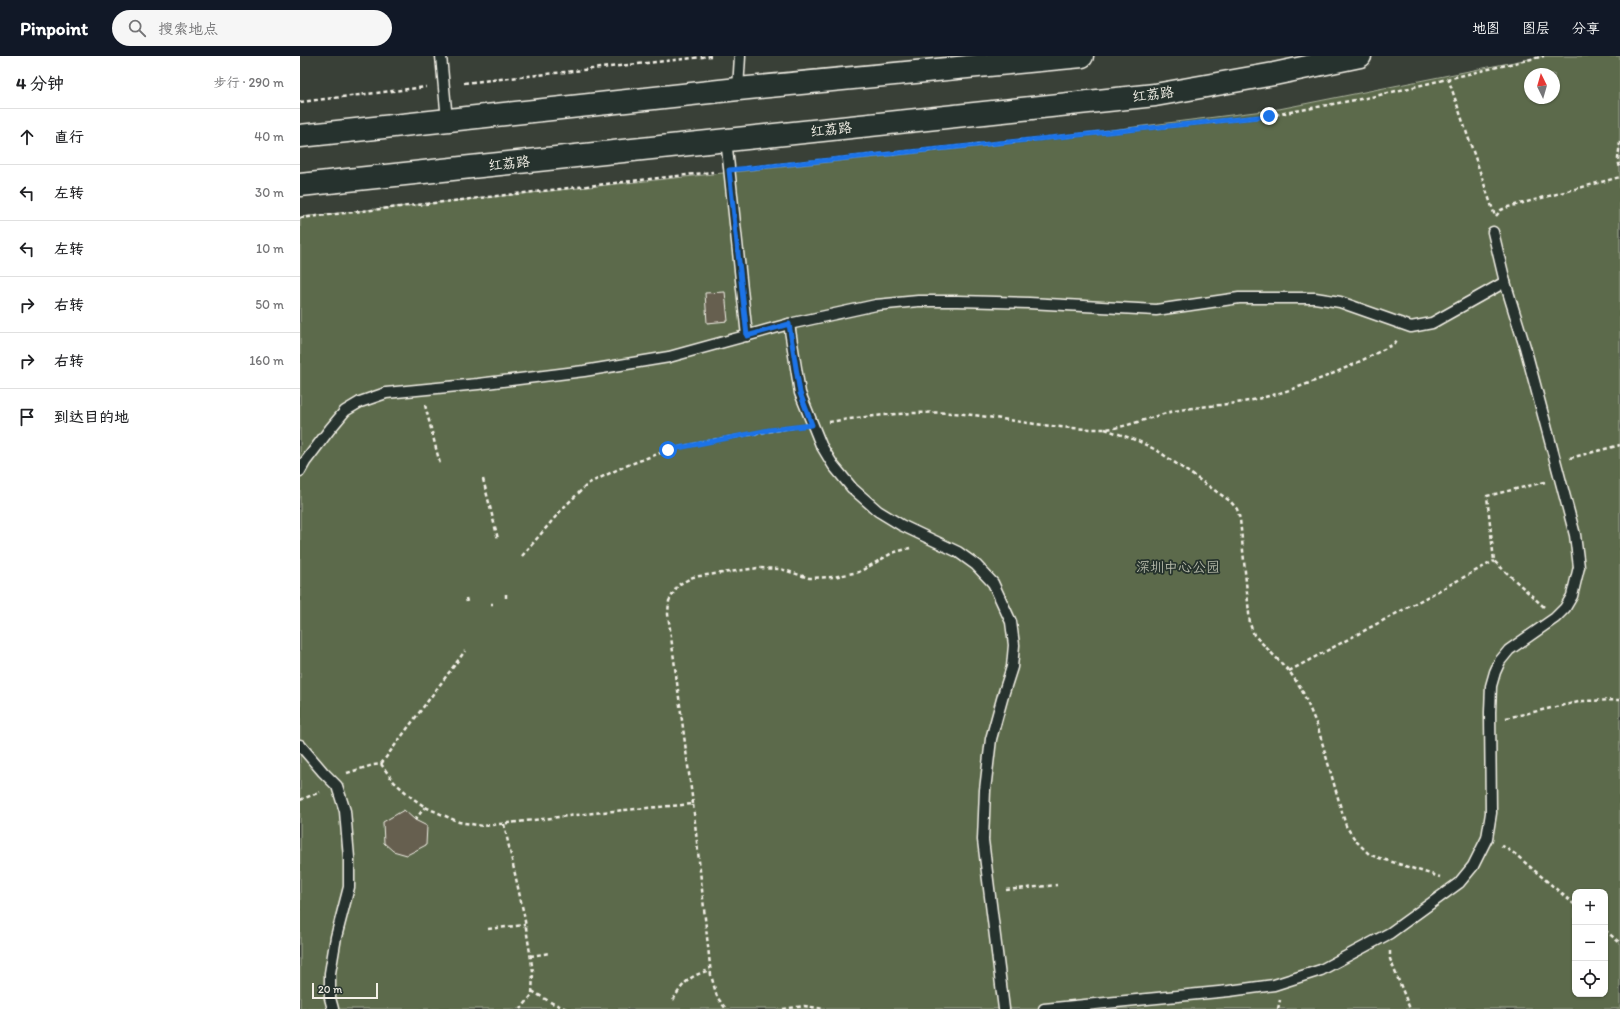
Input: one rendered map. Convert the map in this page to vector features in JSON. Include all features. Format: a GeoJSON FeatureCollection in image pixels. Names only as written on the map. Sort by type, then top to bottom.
{"type":"FeatureCollection","features":[{"type":"Feature","properties":{"kind":"main road"},"geometry":{"type":"LineString","coordinates":[[300,136],[738,89],[1082,56]]}},
{"type":"Feature","properties":{"kind":"main road","name":"红荔路"},"geometry":{"type":"LineString","coordinates":[[300,185],[1155,94],[1254,78],[1360,56]]}},
{"type":"Feature","properties":{"kind":"lane"},"geometry":{"type":"LineString","coordinates":[[441,56],[447,120]]}},
{"type":"Feature","properties":{"kind":"lane"},"geometry":{"type":"LineString","coordinates":[[738,89],[740,56]]}},
{"type":"Feature","properties":{"kind":"lane"},"geometry":{"type":"LineString","coordinates":[[726,139],[747,336]]}},
{"type":"Feature","properties":{"kind":"lane"},"geometry":{"type":"LineString","coordinates":[[1044,1009],[1229,991],[1274,984],[1322,970],[1390,933],[1459,883],[1473,866],[1487,838],[1491,813],[1491,686],[1500,661],[1509,650],[1555,618],[1565,608],[1572,596],[1580,567],[1575,534],[1525,347],[1504,282],[1493,232]]}},
{"type":"Feature","properties":{"kind":"lane"},"geometry":{"type":"LineString","coordinates":[[300,471],[305,462],[345,411],[360,402],[386,393],[421,391],[584,370],[669,357],[789,324],[876,305],[918,301],[1029,303],[1156,310],[1239,298],[1315,298],[1340,302],[1411,327],[1432,323],[1504,282]]}},
{"type":"Feature","properties":{"kind":"lane"},"geometry":{"type":"LineString","coordinates":[[789,324],[800,393],[821,445],[833,465],[852,488],[878,511],[895,522],[949,546],[976,565],[993,582],[1011,622],[1014,645],[1012,667],[991,738],[985,790],[984,840],[1004,1009]]}},
{"type":"Feature","properties":{"kind":"lane"},"geometry":{"type":"LineString","coordinates":[[300,745],[337,786],[345,811],[349,858],[349,888],[336,937],[330,973],[330,998],[333,1009]]}},
{"type":"Feature","properties":{"kind":"path"},"geometry":{"type":"LineString","coordinates":[[464,83],[711,56]]}},
{"type":"Feature","properties":{"kind":"path"},"geometry":{"type":"LineString","coordinates":[[300,218],[729,170],[1269,116],[1371,97],[1544,56]]}},
{"type":"Feature","properties":{"kind":"path"},"geometry":{"type":"LineString","coordinates":[[1448,78],[1495,216],[1493,232]]}},
{"type":"Feature","properties":{"kind":"path"},"geometry":{"type":"LineString","coordinates":[[300,102],[426,87]]}},
{"type":"Feature","properties":{"kind":"path"},"geometry":{"type":"LineString","coordinates":[[1620,142],[1618,159],[1620,169]]}},
{"type":"Feature","properties":{"kind":"path"},"geometry":{"type":"LineString","coordinates":[[1495,216],[1501,210],[1508,207],[1620,177]]}},
{"type":"Feature","properties":{"kind":"path"},"geometry":{"type":"LineString","coordinates":[[1104,429],[1171,412],[1248,401],[1282,393],[1317,381],[1359,362],[1394,344],[1411,327]]}},
{"type":"Feature","properties":{"kind":"path"},"geometry":{"type":"LineString","coordinates":[[421,391],[440,464]]}},
{"type":"Feature","properties":{"kind":"path"},"geometry":{"type":"LineString","coordinates":[[522,556],[563,508],[589,483],[622,467],[676,449],[762,432],[848,419],[902,414],[952,413],[1062,427],[1104,429],[1138,441],[1158,451],[1230,501],[1237,509],[1240,519],[1250,624],[1254,635],[1289,671],[1301,688],[1318,728],[1346,826],[1356,842],[1370,855],[1459,883]]}},
{"type":"Feature","properties":{"kind":"path"},"geometry":{"type":"LineString","coordinates":[[1574,457],[1620,445]]}},
{"type":"Feature","properties":{"kind":"path"},"geometry":{"type":"LineString","coordinates":[[1555,618],[1494,561],[1487,496],[1559,478]]}},
{"type":"Feature","properties":{"kind":"path"},"geometry":{"type":"LineString","coordinates":[[483,479],[498,539]]}},
{"type":"Feature","properties":{"kind":"path"},"geometry":{"type":"LineString","coordinates":[[726,1009],[717,997],[713,988],[710,970],[692,804],[668,614],[669,600],[678,585],[692,577],[758,568],[781,569],[809,578],[832,577],[860,572],[892,553],[913,547]]}},
{"type":"Feature","properties":{"kind":"path"},"geometry":{"type":"LineString","coordinates":[[1289,671],[1494,561]]}},
{"type":"Feature","properties":{"kind":"path"},"geometry":{"type":"LineString","coordinates":[[506,594],[506,599]]}},
{"type":"Feature","properties":{"kind":"path"},"geometry":{"type":"LineString","coordinates":[[466,598],[467,602]]}},
{"type":"Feature","properties":{"kind":"path"},"geometry":{"type":"LineString","coordinates":[[300,800],[337,786],[348,772],[381,764],[465,650]]}},
{"type":"Feature","properties":{"kind":"path"},"geometry":{"type":"LineString","coordinates":[[1490,722],[1583,701],[1620,700]]}},
{"type":"Feature","properties":{"kind":"path"},"geometry":{"type":"LineString","coordinates":[[381,764],[394,782],[425,807],[459,822],[483,826],[692,804]]}},
{"type":"Feature","properties":{"kind":"path"},"geometry":{"type":"LineString","coordinates":[[415,820],[425,807]]}},
{"type":"Feature","properties":{"kind":"path"},"geometry":{"type":"LineString","coordinates":[[504,824],[533,972],[532,995],[521,1009]]}},
{"type":"Feature","properties":{"kind":"path"},"geometry":{"type":"LineString","coordinates":[[1487,838],[1515,854],[1572,902]]}},
{"type":"Feature","properties":{"kind":"path"},"geometry":{"type":"LineString","coordinates":[[990,892],[1057,885]]}},
{"type":"Feature","properties":{"kind":"path"},"geometry":{"type":"LineString","coordinates":[[488,929],[525,925]]}},
{"type":"Feature","properties":{"kind":"path"},"geometry":{"type":"LineString","coordinates":[[1390,933],[1390,959],[1410,1009]]}},
{"type":"Feature","properties":{"kind":"path"},"geometry":{"type":"LineString","coordinates":[[1608,933],[1620,943]]}},
{"type":"Feature","properties":{"kind":"path"},"geometry":{"type":"LineString","coordinates":[[530,956],[550,953]]}},
{"type":"Feature","properties":{"kind":"path"},"geometry":{"type":"LineString","coordinates":[[673,1000],[687,979],[710,970]]}},
{"type":"Feature","properties":{"kind":"path"},"geometry":{"type":"LineString","coordinates":[[532,991],[552,1003],[567,1009]]}},
{"type":"Feature","properties":{"kind":"path"},"geometry":{"type":"LineString","coordinates":[[783,1009],[804,1006],[824,1009]]}},
{"type":"Feature","properties":{"kind":"green space","name":"深圳中心公园"},"geometry":{"type":"Polygon","coordinates":[[[1544,56],[1620,56],[1620,1009],[300,1009],[300,217],[992,145],[1279,109],[1544,56]]]}},
{"type":"Feature","properties":{"kind":"building"},"geometry":{"type":"Polygon","coordinates":[[[725,292],[728,321],[707,323],[705,293],[725,292]]]}},
{"type":"Feature","properties":{"kind":"building"},"geometry":{"type":"Polygon","coordinates":[[[404,810],[415,820],[427,826],[426,845],[407,855],[393,851],[384,843],[383,822],[404,810]]]}},
{"type":"Feature","properties":{"kind":"route"},"geometry":{"type":"LineString","coordinates":[[668,450],[769,430],[812,425],[800,393],[789,324],[747,336],[729,170],[1269,116]]}}]}
